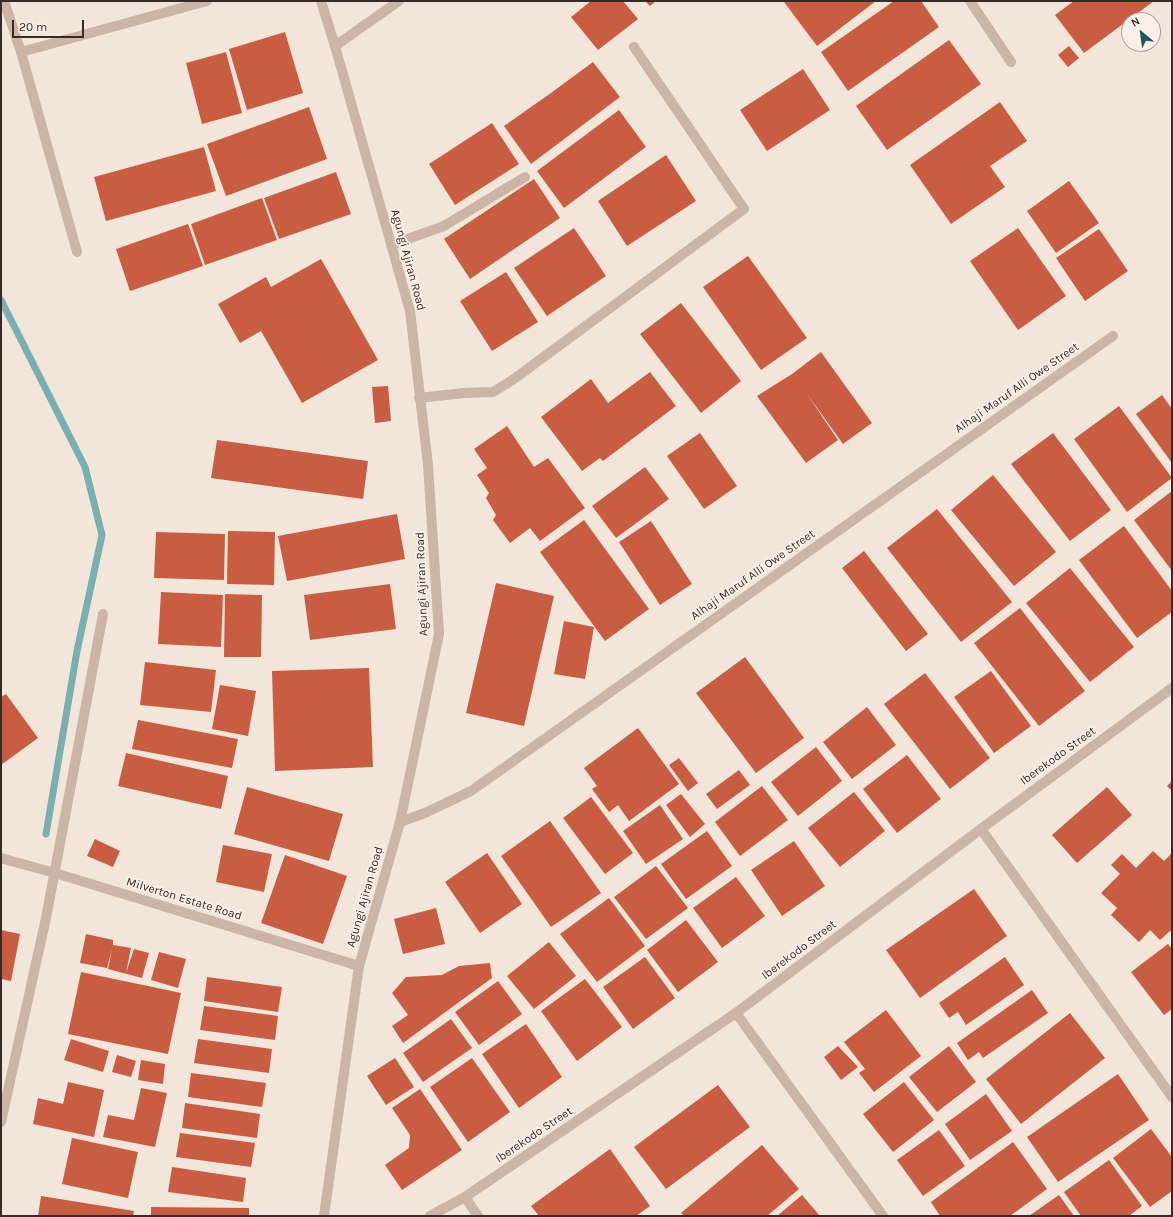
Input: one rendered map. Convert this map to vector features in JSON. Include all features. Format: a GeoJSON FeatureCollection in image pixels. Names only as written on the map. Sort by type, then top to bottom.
{"type":"FeatureCollection","features":[{"type":"Feature","properties":{"kind":"street"},"geometry":{"type":"LineString","coordinates":[[4,1],[21,52],[77,252]]}},
{"type":"Feature","properties":{"kind":"street"},"geometry":{"type":"LineString","coordinates":[[21,52],[207,1]]}},
{"type":"Feature","properties":{"kind":"street","name":"Agungi Ajiran Road"},"geometry":{"type":"LineString","coordinates":[[321,1],[336,46],[410,311],[428,465],[438,634],[400,822],[359,966],[324,1216]]}},
{"type":"Feature","properties":{"kind":"street"},"geometry":{"type":"LineString","coordinates":[[336,46],[399,1]]}},
{"type":"Feature","properties":{"kind":"street"},"geometry":{"type":"LineString","coordinates":[[970,1],[1011,62]]}},
{"type":"Feature","properties":{"kind":"street"},"geometry":{"type":"LineString","coordinates":[[420,398],[464,393],[494,392],[744,209],[634,47]]}},
{"type":"Feature","properties":{"kind":"street"},"geometry":{"type":"LineString","coordinates":[[391,245],[444,226],[525,177]]}},
{"type":"Feature","properties":{"kind":"street","name":"Alhaji Maruf Alli Owe Street"},"geometry":{"type":"LineString","coordinates":[[400,822],[424,813],[471,790],[1113,336]]}},
{"type":"Feature","properties":{"kind":"street"},"geometry":{"type":"LineString","coordinates":[[1,1122],[54,873],[103,614]]}},
{"type":"Feature","properties":{"kind":"street","name":"Iberekodo Street"},"geometry":{"type":"LineString","coordinates":[[430,1216],[464,1197],[736,1013],[1172,688]]}},
{"type":"Feature","properties":{"kind":"street"},"geometry":{"type":"LineString","coordinates":[[981,829],[1172,1097]]}},
{"type":"Feature","properties":{"kind":"street","name":"Milverton Estate Road"},"geometry":{"type":"LineString","coordinates":[[1,858],[359,966]]}},
{"type":"Feature","properties":{"kind":"street"},"geometry":{"type":"LineString","coordinates":[[736,1013],[883,1216]]}},
{"type":"Feature","properties":{"kind":"street"},"geometry":{"type":"LineString","coordinates":[[464,1197],[478,1216]]}},
{"type":"Feature","properties":{"kind":"building"},"geometry":{"type":"Polygon","coordinates":[[[591,1],[623,1],[638,19],[598,50],[571,17],[591,1]]]}},
{"type":"Feature","properties":{"kind":"building"},"geometry":{"type":"Polygon","coordinates":[[[645,1],[656,1],[650,6],[645,1]]]}},
{"type":"Feature","properties":{"kind":"building"},"geometry":{"type":"Polygon","coordinates":[[[876,1],[817,46],[784,2],[876,1]]]}},
{"type":"Feature","properties":{"kind":"building"},"geometry":{"type":"Polygon","coordinates":[[[894,1],[921,1],[939,27],[848,91],[821,52],[894,1]]]}},
{"type":"Feature","properties":{"kind":"building"},"geometry":{"type":"Polygon","coordinates":[[[1074,1],[1154,1],[1139,12],[1121,12],[1121,26],[1084,53],[1055,15],[1074,1]]]}},
{"type":"Feature","properties":{"kind":"building"},"geometry":{"type":"Polygon","coordinates":[[[285,32],[303,93],[247,110],[229,49],[285,32]]]}},
{"type":"Feature","properties":{"kind":"building"},"geometry":{"type":"Polygon","coordinates":[[[949,40],[981,84],[887,150],[856,106],[949,40]]]}},
{"type":"Feature","properties":{"kind":"building"},"geometry":{"type":"Polygon","coordinates":[[[1069,46],[1079,58],[1068,67],[1058,55],[1069,46]]]}},
{"type":"Feature","properties":{"kind":"building"},"geometry":{"type":"Polygon","coordinates":[[[226,52],[242,113],[202,124],[186,63],[226,52]]]}},
{"type":"Feature","properties":{"kind":"building"},"geometry":{"type":"Polygon","coordinates":[[[593,62],[620,97],[531,164],[504,126],[593,62]]]}},
{"type":"Feature","properties":{"kind":"building"},"geometry":{"type":"Polygon","coordinates":[[[803,69],[830,110],[767,151],[740,110],[803,69]]]}},
{"type":"Feature","properties":{"kind":"building"},"geometry":{"type":"Polygon","coordinates":[[[1000,102],[1027,141],[990,166],[1005,187],[951,224],[910,165],[1000,102]]]}},
{"type":"Feature","properties":{"kind":"building"},"geometry":{"type":"Polygon","coordinates":[[[309,107],[327,159],[226,196],[207,144],[309,107]]]}},
{"type":"Feature","properties":{"kind":"building"},"geometry":{"type":"Polygon","coordinates":[[[619,110],[646,147],[564,208],[537,171],[619,110]]]}},
{"type":"Feature","properties":{"kind":"building"},"geometry":{"type":"Polygon","coordinates":[[[492,123],[519,164],[455,205],[429,164],[492,123]]]}},
{"type":"Feature","properties":{"kind":"building"},"geometry":{"type":"Polygon","coordinates":[[[204,147],[216,191],[106,221],[94,177],[204,147]]]}},
{"type":"Feature","properties":{"kind":"building"},"geometry":{"type":"Polygon","coordinates":[[[666,155],[696,201],[627,246],[598,201],[666,155]]]}},
{"type":"Feature","properties":{"kind":"building"},"geometry":{"type":"Polygon","coordinates":[[[336,172],[351,214],[279,239],[264,198],[336,172]]]}},
{"type":"Feature","properties":{"kind":"building"},"geometry":{"type":"Polygon","coordinates":[[[534,179],[560,218],[470,279],[444,239],[534,179]]]}},
{"type":"Feature","properties":{"kind":"building"},"geometry":{"type":"Polygon","coordinates":[[[1069,181],[1099,223],[1056,253],[1027,211],[1069,181]]]}},
{"type":"Feature","properties":{"kind":"building"},"geometry":{"type":"Polygon","coordinates":[[[262,198],[277,240],[205,265],[191,224],[262,198]]]}},
{"type":"Feature","properties":{"kind":"building"},"geometry":{"type":"Polygon","coordinates":[[[188,224],[203,266],[130,291],[116,249],[188,224]]]}},
{"type":"Feature","properties":{"kind":"building"},"geometry":{"type":"Polygon","coordinates":[[[574,228],[606,276],[547,316],[514,268],[574,228]]]}},
{"type":"Feature","properties":{"kind":"building"},"geometry":{"type":"Polygon","coordinates":[[[1018,228],[1066,296],[1018,330],[970,261],[1018,228]]]}},
{"type":"Feature","properties":{"kind":"building"},"geometry":{"type":"Polygon","coordinates":[[[1099,229],[1128,271],[1085,301],[1056,258],[1099,229]]]}},
{"type":"Feature","properties":{"kind":"building"},"geometry":{"type":"Polygon","coordinates":[[[748,256],[807,338],[761,370],[703,287],[748,256]]]}},
{"type":"Feature","properties":{"kind":"building"},"geometry":{"type":"Polygon","coordinates":[[[321,259],[378,360],[302,403],[261,331],[240,343],[218,304],[266,277],[271,287],[321,259]]]}},
{"type":"Feature","properties":{"kind":"building"},"geometry":{"type":"Polygon","coordinates":[[[506,272],[538,322],[492,351],[460,301],[506,272]]]}},
{"type":"Feature","properties":{"kind":"building"},"geometry":{"type":"Polygon","coordinates":[[[681,303],[741,381],[701,413],[640,334],[681,303]]]}},
{"type":"Feature","properties":{"kind":"building"},"geometry":{"type":"Polygon","coordinates":[[[821,352],[872,423],[843,444],[807,394],[838,440],[806,463],[757,396],[792,374],[821,352]]]}},
{"type":"Feature","properties":{"kind":"building"},"geometry":{"type":"Polygon","coordinates":[[[650,372],[676,406],[603,461],[600,458],[582,471],[541,417],[591,379],[608,403],[650,372]]]}},
{"type":"Feature","properties":{"kind":"building"},"geometry":{"type":"Polygon","coordinates":[[[388,386],[391,421],[375,423],[372,387],[388,386]]]}},
{"type":"Feature","properties":{"kind":"building"},"geometry":{"type":"Polygon","coordinates":[[[1162,395],[1172,409],[1172,463],[1136,414],[1162,395]]]}},
{"type":"Feature","properties":{"kind":"building"},"geometry":{"type":"Polygon","coordinates":[[[1119,406],[1172,478],[1127,512],[1074,439],[1119,406]]]}},
{"type":"Feature","properties":{"kind":"building"},"geometry":{"type":"Polygon","coordinates":[[[507,426],[534,467],[548,458],[585,508],[540,541],[530,528],[510,543],[493,520],[496,515],[486,498],[489,493],[477,475],[487,468],[474,449],[507,426]]]}},
{"type":"Feature","properties":{"kind":"building"},"geometry":{"type":"Polygon","coordinates":[[[700,433],[737,486],[704,509],[667,456],[700,433]]]}},
{"type":"Feature","properties":{"kind":"building"},"geometry":{"type":"Polygon","coordinates":[[[1053,433],[1111,510],[1070,541],[1011,464],[1053,433]]]}},
{"type":"Feature","properties":{"kind":"building"},"geometry":{"type":"Polygon","coordinates":[[[217,440],[368,461],[363,499],[211,478],[217,440]]]}},
{"type":"Feature","properties":{"kind":"building"},"geometry":{"type":"Polygon","coordinates":[[[645,467],[669,499],[616,538],[592,506],[645,467]]]}},
{"type":"Feature","properties":{"kind":"building"},"geometry":{"type":"Polygon","coordinates":[[[993,475],[1056,552],[1014,586],[951,510],[993,475]]]}},
{"type":"Feature","properties":{"kind":"building"},"geometry":{"type":"Polygon","coordinates":[[[1172,491],[1172,571],[1134,520],[1172,491]]]}},
{"type":"Feature","properties":{"kind":"building"},"geometry":{"type":"Polygon","coordinates":[[[937,509],[1012,602],[961,642],[887,548],[937,509]]]}},
{"type":"Feature","properties":{"kind":"building"},"geometry":{"type":"Polygon","coordinates":[[[397,514],[405,559],[287,581],[278,536],[397,514]]]}},
{"type":"Feature","properties":{"kind":"building"},"geometry":{"type":"Polygon","coordinates":[[[584,520],[649,609],[605,641],[540,552],[584,520]]]}},
{"type":"Feature","properties":{"kind":"building"},"geometry":{"type":"Polygon","coordinates":[[[651,521],[692,584],[660,605],[619,542],[651,521]]]}},
{"type":"Feature","properties":{"kind":"building"},"geometry":{"type":"Polygon","coordinates":[[[1124,526],[1172,591],[1172,612],[1137,638],[1079,560],[1124,526]]]}},
{"type":"Feature","properties":{"kind":"building"},"geometry":{"type":"Polygon","coordinates":[[[228,531],[275,532],[274,585],[227,584],[228,531]]]}},
{"type":"Feature","properties":{"kind":"building"},"geometry":{"type":"Polygon","coordinates":[[[156,532],[225,534],[224,580],[154,578],[156,532]]]}},
{"type":"Feature","properties":{"kind":"building"},"geometry":{"type":"Polygon","coordinates":[[[864,551],[928,634],[906,651],[842,568],[864,551]]]}},
{"type":"Feature","properties":{"kind":"building"},"geometry":{"type":"Polygon","coordinates":[[[1070,568],[1134,647],[1090,682],[1026,603],[1070,568]]]}},
{"type":"Feature","properties":{"kind":"building"},"geometry":{"type":"Polygon","coordinates":[[[496,583],[554,596],[524,726],[466,713],[496,583]]]}},
{"type":"Feature","properties":{"kind":"building"},"geometry":{"type":"Polygon","coordinates":[[[390,584],[396,629],[310,640],[304,595],[390,584]]]}},
{"type":"Feature","properties":{"kind":"building"},"geometry":{"type":"Polygon","coordinates":[[[161,592],[223,595],[221,647],[158,644],[161,592]]]}},
{"type":"Feature","properties":{"kind":"building"},"geometry":{"type":"Polygon","coordinates":[[[225,594],[262,595],[261,657],[224,657],[225,594]]]}},
{"type":"Feature","properties":{"kind":"building"},"geometry":{"type":"Polygon","coordinates":[[[1020,608],[1085,691],[1039,726],[974,643],[1020,608]]]}},
{"type":"Feature","properties":{"kind":"building"},"geometry":{"type":"Polygon","coordinates":[[[564,621],[594,627],[585,679],[554,674],[564,621]]]}},
{"type":"Feature","properties":{"kind":"building"},"geometry":{"type":"Polygon","coordinates":[[[745,657],[804,738],[756,773],[696,693],[745,657]]]}},
{"type":"Feature","properties":{"kind":"building"},"geometry":{"type":"Polygon","coordinates":[[[145,662],[216,670],[211,712],[140,705],[145,662]]]}},
{"type":"Feature","properties":{"kind":"building"},"geometry":{"type":"Polygon","coordinates":[[[369,668],[373,767],[275,771],[272,671],[369,668]]]}},
{"type":"Feature","properties":{"kind":"building"},"geometry":{"type":"Polygon","coordinates":[[[991,671],[1031,726],[994,753],[954,697],[991,671]]]}},
{"type":"Feature","properties":{"kind":"building"},"geometry":{"type":"Polygon","coordinates":[[[925,673],[990,758],[950,789],[884,704],[925,673]]]}},
{"type":"Feature","properties":{"kind":"building"},"geometry":{"type":"Polygon","coordinates":[[[220,685],[256,691],[248,736],[212,729],[220,685]]]}},
{"type":"Feature","properties":{"kind":"building"},"geometry":{"type":"Polygon","coordinates":[[[6,694],[38,738],[1,765],[1,697],[6,694]]]}},
{"type":"Feature","properties":{"kind":"building"},"geometry":{"type":"Polygon","coordinates":[[[867,707],[896,745],[852,779],[823,742],[867,707]]]}},
{"type":"Feature","properties":{"kind":"building"},"geometry":{"type":"Polygon","coordinates":[[[138,720],[238,739],[232,768],[132,749],[138,720]]]}},
{"type":"Feature","properties":{"kind":"building"},"geometry":{"type":"Polygon","coordinates":[[[638,728],[679,784],[629,821],[618,805],[609,812],[592,789],[597,786],[584,768],[638,728]]]}},
{"type":"Feature","properties":{"kind":"building"},"geometry":{"type":"Polygon","coordinates":[[[816,747],[842,781],[798,816],[771,782],[816,747]]]}},
{"type":"Feature","properties":{"kind":"building"},"geometry":{"type":"Polygon","coordinates":[[[126,753],[228,776],[221,809],[118,786],[126,753]]]}},
{"type":"Feature","properties":{"kind":"building"},"geometry":{"type":"Polygon","coordinates":[[[907,755],[941,799],[897,833],[863,789],[907,755]]]}},
{"type":"Feature","properties":{"kind":"building"},"geometry":{"type":"Polygon","coordinates":[[[679,758],[698,783],[688,791],[669,765],[679,758]]]}},
{"type":"Feature","properties":{"kind":"building"},"geometry":{"type":"Polygon","coordinates":[[[739,770],[750,785],[717,809],[706,794],[739,770]]]}},
{"type":"Feature","properties":{"kind":"building"},"geometry":{"type":"Polygon","coordinates":[[[1172,781],[1172,791],[1167,786],[1172,781]]]}},
{"type":"Feature","properties":{"kind":"building"},"geometry":{"type":"Polygon","coordinates":[[[762,786],[788,820],[740,856],[715,822],[762,786]]]}},
{"type":"Feature","properties":{"kind":"building"},"geometry":{"type":"Polygon","coordinates":[[[247,787],[343,814],[329,861],[234,834],[247,787]]]}},
{"type":"Feature","properties":{"kind":"building"},"geometry":{"type":"Polygon","coordinates":[[[1107,787],[1132,815],[1077,863],[1052,835],[1107,787]]]}},
{"type":"Feature","properties":{"kind":"building"},"geometry":{"type":"Polygon","coordinates":[[[854,792],[885,831],[840,867],[808,828],[854,792]]]}},
{"type":"Feature","properties":{"kind":"building"},"geometry":{"type":"Polygon","coordinates":[[[681,794],[705,824],[690,837],[666,805],[681,794]]]}},
{"type":"Feature","properties":{"kind":"building"},"geometry":{"type":"Polygon","coordinates":[[[591,797],[633,853],[605,874],[563,818],[591,797]]]}},
{"type":"Feature","properties":{"kind":"building"},"geometry":{"type":"Polygon","coordinates":[[[660,805],[683,839],[646,864],[623,831],[660,805]]]}},
{"type":"Feature","properties":{"kind":"building"},"geometry":{"type":"Polygon","coordinates":[[[550,821],[601,893],[551,927],[501,856],[550,821]]]}},
{"type":"Feature","properties":{"kind":"building"},"geometry":{"type":"Polygon","coordinates":[[[707,831],[732,866],[686,899],[661,864],[707,831]]]}},
{"type":"Feature","properties":{"kind":"building"},"geometry":{"type":"Polygon","coordinates":[[[95,839],[120,851],[113,867],[87,856],[95,839]]]}},
{"type":"Feature","properties":{"kind":"building"},"geometry":{"type":"Polygon","coordinates":[[[794,841],[825,886],[782,916],[751,870],[794,841]]]}},
{"type":"Feature","properties":{"kind":"building"},"geometry":{"type":"Polygon","coordinates":[[[223,845],[272,854],[264,892],[216,882],[223,845]]]}},
{"type":"Feature","properties":{"kind":"building"},"geometry":{"type":"Polygon","coordinates":[[[1153,851],[1164,861],[1172,853],[1172,933],[1170,931],[1160,940],[1150,930],[1139,942],[1111,915],[1117,908],[1101,893],[1120,874],[1111,865],[1122,854],[1136,868],[1153,851]]]}},
{"type":"Feature","properties":{"kind":"building"},"geometry":{"type":"Polygon","coordinates":[[[487,853],[522,904],[480,933],[445,882],[487,853]]]}},
{"type":"Feature","properties":{"kind":"building"},"geometry":{"type":"Polygon","coordinates":[[[285,855],[347,876],[323,944],[261,923],[285,855]]]}},
{"type":"Feature","properties":{"kind":"building"},"geometry":{"type":"Polygon","coordinates":[[[656,866],[688,908],[646,939],[614,897],[656,866]]]}},
{"type":"Feature","properties":{"kind":"building"},"geometry":{"type":"Polygon","coordinates":[[[736,877],[765,916],[722,948],[693,908],[736,877]]]}},
{"type":"Feature","properties":{"kind":"building"},"geometry":{"type":"Polygon","coordinates":[[[974,889],[1007,936],[920,998],[886,950],[974,889]]]}},
{"type":"Feature","properties":{"kind":"building"},"geometry":{"type":"Polygon","coordinates":[[[609,898],[645,946],[597,982],[560,934],[609,898]]]}},
{"type":"Feature","properties":{"kind":"building"},"geometry":{"type":"Polygon","coordinates":[[[436,908],[445,944],[403,954],[394,919],[436,908]]]}},
{"type":"Feature","properties":{"kind":"building"},"geometry":{"type":"Polygon","coordinates":[[[686,920],[718,962],[678,992],[647,950],[686,920]]]}},
{"type":"Feature","properties":{"kind":"building"},"geometry":{"type":"Polygon","coordinates":[[[1,930],[20,934],[11,981],[1,979],[1,930]]]}},
{"type":"Feature","properties":{"kind":"building"},"geometry":{"type":"Polygon","coordinates":[[[86,934],[113,940],[113,945],[131,948],[126,973],[134,949],[149,953],[142,978],[108,969],[112,949],[107,968],[80,963],[86,934]]]}},
{"type":"Feature","properties":{"kind":"building"},"geometry":{"type":"Polygon","coordinates":[[[549,942],[576,976],[534,1009],[507,976],[549,942]]]}},
{"type":"Feature","properties":{"kind":"building"},"geometry":{"type":"Polygon","coordinates":[[[1168,944],[1172,949],[1172,1009],[1164,1015],[1131,972],[1168,944]]]}},
{"type":"Feature","properties":{"kind":"building"},"geometry":{"type":"Polygon","coordinates":[[[159,952],[186,959],[178,988],[151,980],[159,952]]]}},
{"type":"Feature","properties":{"kind":"building"},"geometry":{"type":"Polygon","coordinates":[[[645,957],[675,998],[633,1029],[603,987],[645,957]]]}},
{"type":"Feature","properties":{"kind":"building"},"geometry":{"type":"Polygon","coordinates":[[[1005,957],[1024,985],[966,1025],[958,1012],[949,1018],[939,1003],[1005,957]]]}},
{"type":"Feature","properties":{"kind":"building"},"geometry":{"type":"Polygon","coordinates":[[[490,963],[492,978],[403,1043],[392,1026],[408,1015],[392,993],[406,977],[442,975],[459,966],[490,963]]]}},
{"type":"Feature","properties":{"kind":"building"},"geometry":{"type":"Polygon","coordinates":[[[81,972],[181,993],[168,1054],[68,1034],[81,972]]]}},
{"type":"Feature","properties":{"kind":"building"},"geometry":{"type":"Polygon","coordinates":[[[207,977],[282,987],[278,1012],[204,1001],[207,977]]]}},
{"type":"Feature","properties":{"kind":"building"},"geometry":{"type":"Polygon","coordinates":[[[585,979],[622,1027],[577,1061],[541,1011],[585,979]]]}},
{"type":"Feature","properties":{"kind":"building"},"geometry":{"type":"Polygon","coordinates":[[[498,981],[522,1014],[479,1045],[455,1012],[498,981]]]}},
{"type":"Feature","properties":{"kind":"building"},"geometry":{"type":"Polygon","coordinates":[[[1032,990],[1048,1013],[983,1058],[979,1052],[968,1060],[957,1043],[1032,990]]]}},
{"type":"Feature","properties":{"kind":"building"},"geometry":{"type":"Polygon","coordinates":[[[204,1006],[278,1016],[275,1040],[200,1030],[204,1006]]]}},
{"type":"Feature","properties":{"kind":"building"},"geometry":{"type":"Polygon","coordinates":[[[886,1010],[921,1056],[874,1092],[859,1073],[865,1069],[844,1042],[886,1010]]]}},
{"type":"Feature","properties":{"kind":"building"},"geometry":{"type":"Polygon","coordinates":[[[1070,1013],[1105,1058],[1021,1124],[986,1079],[1070,1013]]]}},
{"type":"Feature","properties":{"kind":"building"},"geometry":{"type":"Polygon","coordinates":[[[451,1019],[472,1048],[423,1082],[403,1053],[451,1019]]]}},
{"type":"Feature","properties":{"kind":"building"},"geometry":{"type":"Polygon","coordinates":[[[526,1024],[562,1077],[519,1108],[482,1054],[526,1024]]]}},
{"type":"Feature","properties":{"kind":"building"},"geometry":{"type":"Polygon","coordinates":[[[71,1039],[109,1051],[103,1072],[64,1060],[71,1039]]]}},
{"type":"Feature","properties":{"kind":"building"},"geometry":{"type":"Polygon","coordinates":[[[198,1039],[272,1049],[269,1073],[194,1063],[198,1039]]]}},
{"type":"Feature","properties":{"kind":"building"},"geometry":{"type":"Polygon","coordinates":[[[838,1046],[858,1067],[841,1080],[824,1057],[838,1046]]]}},
{"type":"Feature","properties":{"kind":"building"},"geometry":{"type":"Polygon","coordinates":[[[949,1046],[976,1082],[937,1112],[909,1077],[949,1046]]]}},
{"type":"Feature","properties":{"kind":"building"},"geometry":{"type":"Polygon","coordinates":[[[117,1055],[136,1061],[131,1077],[112,1072],[117,1055]]]}},
{"type":"Feature","properties":{"kind":"building"},"geometry":{"type":"Polygon","coordinates":[[[395,1058],[414,1087],[386,1105],[367,1076],[395,1058]]]}},
{"type":"Feature","properties":{"kind":"building"},"geometry":{"type":"Polygon","coordinates":[[[472,1058],[510,1112],[468,1142],[430,1087],[472,1058]]]}},
{"type":"Feature","properties":{"kind":"building"},"geometry":{"type":"Polygon","coordinates":[[[141,1060],[165,1064],[163,1084],[138,1080],[141,1060]]]}},
{"type":"Feature","properties":{"kind":"building"},"geometry":{"type":"Polygon","coordinates":[[[191,1073],[266,1083],[262,1107],[188,1097],[191,1073]]]}},
{"type":"Feature","properties":{"kind":"building"},"geometry":{"type":"Polygon","coordinates":[[[1118,1074],[1149,1120],[1058,1182],[1027,1137],[1118,1074]]]}},
{"type":"Feature","properties":{"kind":"building"},"geometry":{"type":"Polygon","coordinates":[[[68,1082],[104,1090],[94,1137],[33,1124],[38,1098],[63,1104],[68,1082]]]}},
{"type":"Feature","properties":{"kind":"building"},"geometry":{"type":"Polygon","coordinates":[[[904,1082],[934,1120],[893,1152],[863,1114],[904,1082]]]}},
{"type":"Feature","properties":{"kind":"building"},"geometry":{"type":"Polygon","coordinates":[[[718,1085],[750,1127],[666,1189],[634,1147],[718,1085]]]}},
{"type":"Feature","properties":{"kind":"building"},"geometry":{"type":"Polygon","coordinates":[[[141,1088],[167,1093],[155,1147],[103,1137],[108,1115],[134,1120],[141,1088]]]}},
{"type":"Feature","properties":{"kind":"building"},"geometry":{"type":"Polygon","coordinates":[[[420,1089],[462,1150],[402,1190],[385,1165],[409,1148],[410,1135],[392,1108],[420,1089]]]}},
{"type":"Feature","properties":{"kind":"building"},"geometry":{"type":"Polygon","coordinates":[[[986,1094],[1012,1131],[970,1160],[945,1124],[986,1094]]]}},
{"type":"Feature","properties":{"kind":"building"},"geometry":{"type":"Polygon","coordinates":[[[185,1103],[260,1114],[257,1138],[182,1128],[185,1103]]]}},
{"type":"Feature","properties":{"kind":"building"},"geometry":{"type":"Polygon","coordinates":[[[1151,1129],[1172,1157],[1172,1191],[1150,1207],[1113,1158],[1151,1129]]]}},
{"type":"Feature","properties":{"kind":"building"},"geometry":{"type":"Polygon","coordinates":[[[939,1130],[965,1166],[923,1196],[897,1160],[939,1130]]]}},
{"type":"Feature","properties":{"kind":"building"},"geometry":{"type":"Polygon","coordinates":[[[180,1133],[255,1143],[251,1167],[176,1157],[180,1133]]]}},
{"type":"Feature","properties":{"kind":"building"},"geometry":{"type":"Polygon","coordinates":[[[72,1138],[138,1152],[128,1198],[62,1184],[72,1138]]]}},
{"type":"Feature","properties":{"kind":"building"},"geometry":{"type":"Polygon","coordinates":[[[1013,1142],[1047,1189],[1010,1216],[940,1216],[931,1202],[1013,1142]]]}},
{"type":"Feature","properties":{"kind":"building"},"geometry":{"type":"Polygon","coordinates":[[[762,1145],[799,1189],[767,1216],[684,1216],[681,1213],[762,1145]]]}},
{"type":"Feature","properties":{"kind":"building"},"geometry":{"type":"Polygon","coordinates":[[[610,1149],[650,1206],[636,1216],[539,1216],[531,1206],[610,1149]]]}},
{"type":"Feature","properties":{"kind":"building"},"geometry":{"type":"Polygon","coordinates":[[[1109,1160],[1142,1206],[1129,1216],[1081,1216],[1064,1192],[1109,1160]]]}},
{"type":"Feature","properties":{"kind":"building"},"geometry":{"type":"Polygon","coordinates":[[[172,1167],[246,1178],[243,1202],[168,1192],[172,1167]]]}},
{"type":"Feature","properties":{"kind":"building"},"geometry":{"type":"Polygon","coordinates":[[[802,1195],[820,1216],[777,1216],[802,1195]]]}},
{"type":"Feature","properties":{"kind":"building"},"geometry":{"type":"Polygon","coordinates":[[[1059,1195],[1074,1216],[1029,1216],[1059,1195]]]}},
{"type":"Feature","properties":{"kind":"building"},"geometry":{"type":"Polygon","coordinates":[[[41,1196],[134,1211],[133,1216],[38,1216],[41,1196]]]}},
{"type":"Feature","properties":{"kind":"building"},"geometry":{"type":"Polygon","coordinates":[[[151,1207],[249,1208],[249,1216],[151,1216],[151,1207]]]}},
{"type":"Feature","properties":{"kind":"waterway"},"geometry":{"type":"LineString","coordinates":[[1,300],[85,467],[102,535],[77,651],[46,834]]}}]}
